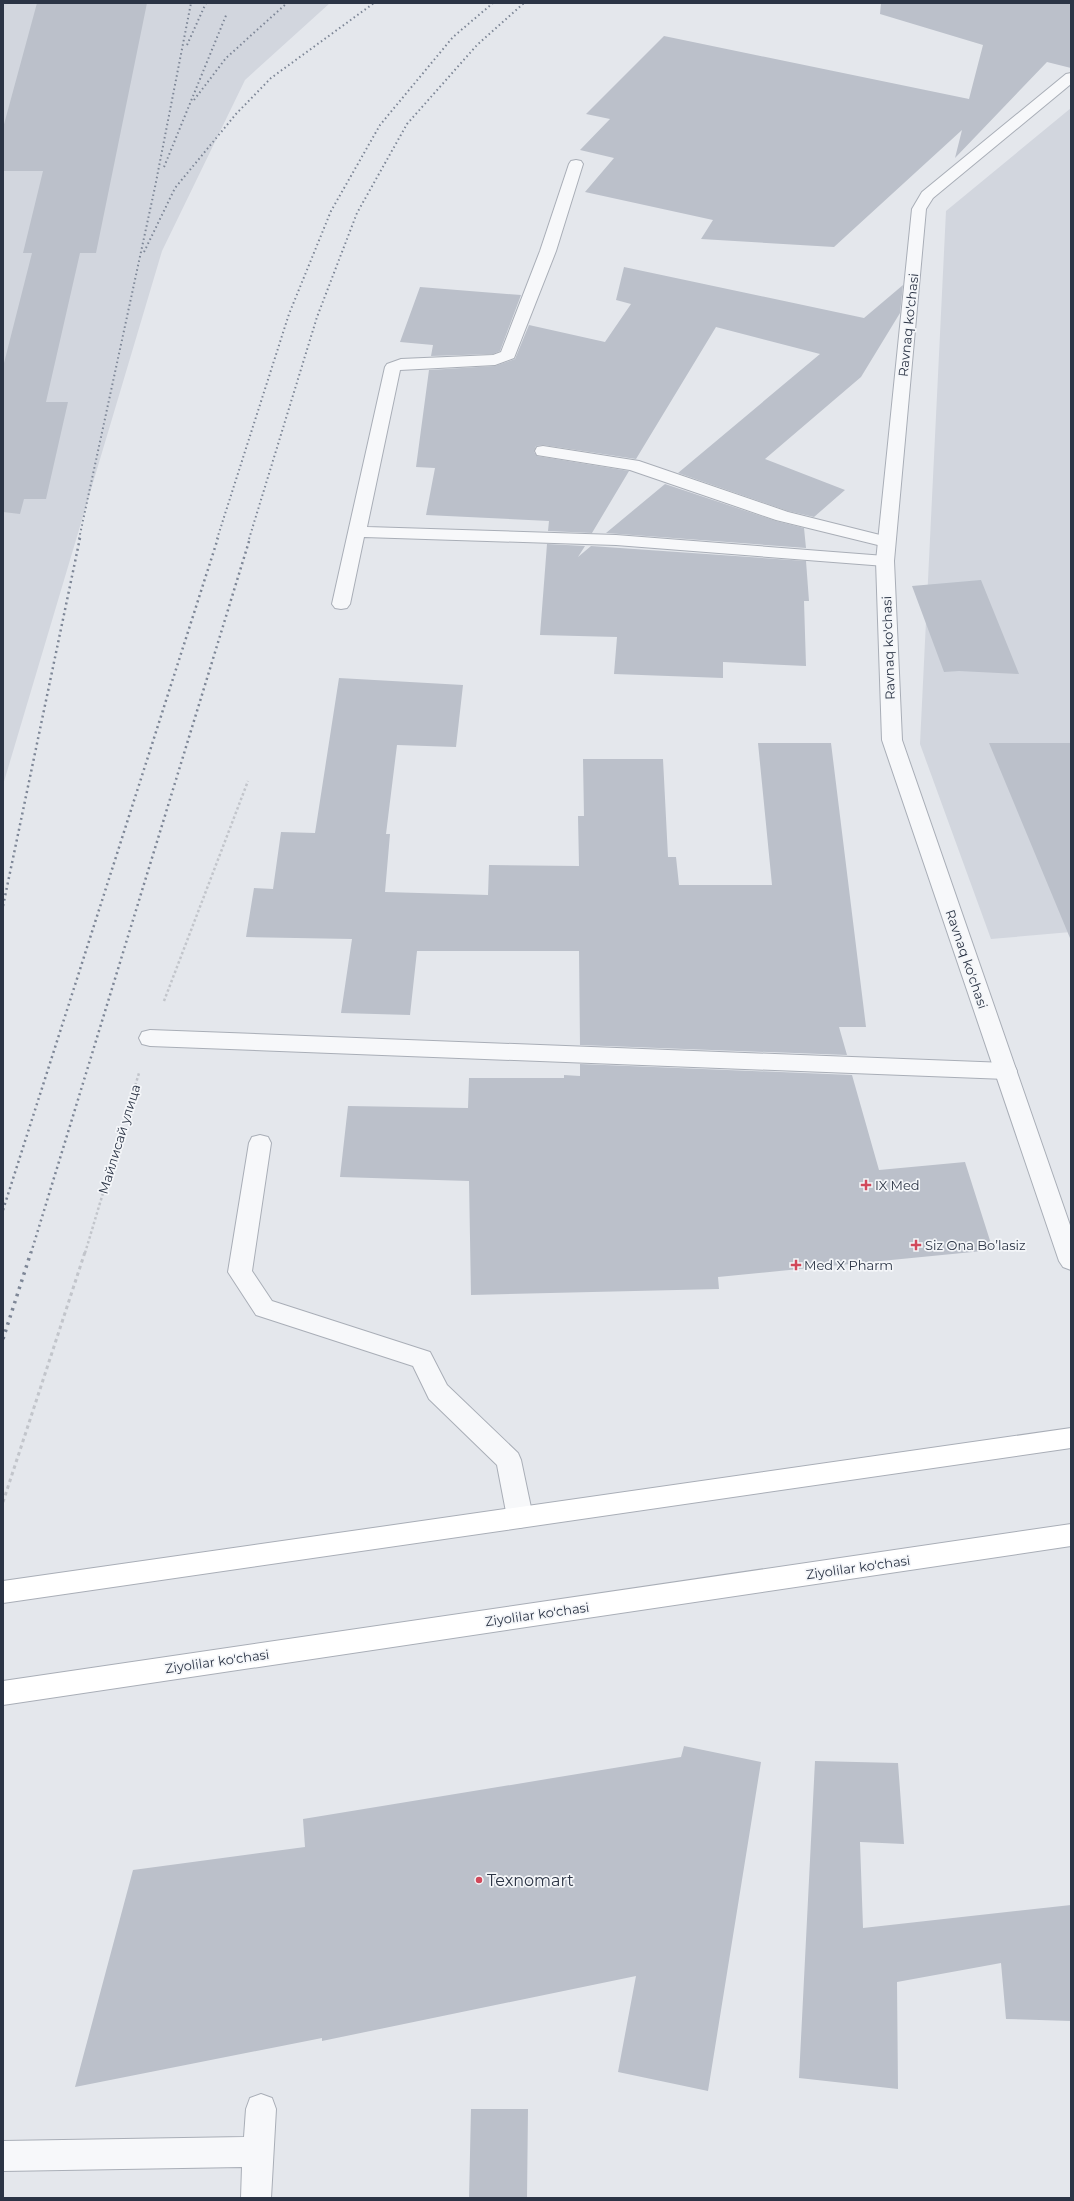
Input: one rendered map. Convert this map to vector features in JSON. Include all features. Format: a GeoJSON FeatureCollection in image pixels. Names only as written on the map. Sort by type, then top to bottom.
{"type":"FeatureCollection","features":[{"type":"Feature","properties":{"kind":"main road"},"geometry":{"type":"LineString","coordinates":[[3,1592],[1071,1438]]}},
{"type":"Feature","properties":{"kind":"main road","name":"Ziyolilar ko'chasi"},"geometry":{"type":"LineString","coordinates":[[3,1693],[1071,1535]]}},
{"type":"Feature","properties":{"kind":"street","name":"Ravnaq ko'chasi"},"geometry":{"type":"LineString","coordinates":[[1071,77],[927,195],[919,209],[885,561],[892,740],[1071,1261]]}},
{"type":"Feature","properties":{"kind":"street"},"geometry":{"type":"LineString","coordinates":[[341,604],[393,367],[401,364],[496,360],[508,356],[548,251],[576,164]]}},
{"type":"Feature","properties":{"kind":"street"},"geometry":{"type":"LineString","coordinates":[[544,451],[633,465],[782,516],[886,542]]}},
{"type":"Feature","properties":{"kind":"street"},"geometry":{"type":"LineString","coordinates":[[357,532],[616,540],[885,561]]}},
{"type":"Feature","properties":{"kind":"street"},"geometry":{"type":"LineString","coordinates":[[150,1038],[1006,1071]]}},
{"type":"Feature","properties":{"kind":"street"},"geometry":{"type":"LineString","coordinates":[[260,1143],[240,1272],[264,1308],[421,1359],[438,1392],[509,1460],[520,1517]]}},
{"type":"Feature","properties":{"kind":"street"},"geometry":{"type":"LineString","coordinates":[[256,2198],[261,2109]]}},
{"type":"Feature","properties":{"kind":"street"},"geometry":{"type":"LineString","coordinates":[[3,2156],[259,2152]]}},
{"type":"Feature","properties":{"kind":"path","name":"Майлисай улица"},"geometry":{"type":"LineString","coordinates":[[3,1502],[72,1295],[150,1038],[248,781]]}},
{"type":"Feature","properties":{"kind":"shaded area"},"geometry":{"type":"Polygon","coordinates":[[[3,3],[330,3],[245,80],[162,251],[3,785],[3,3]]]}},
{"type":"Feature","properties":{"kind":"shaded area"},"geometry":{"type":"Polygon","coordinates":[[[1071,108],[1071,932],[991,939],[920,744],[946,211],[1071,108]]]}},
{"type":"Feature","properties":{"kind":"building"},"geometry":{"type":"Polygon","coordinates":[[[37,3],[147,3],[96,253],[80,253],[46,402],[68,402],[46,499],[24,499],[20,514],[3,512],[3,367],[32,253],[23,253],[43,171],[3,171],[3,128],[37,3]]]}},
{"type":"Feature","properties":{"kind":"building"},"geometry":{"type":"Polygon","coordinates":[[[881,3],[1071,3],[1071,68],[1047,62],[955,158],[962,130],[834,247],[701,239],[713,220],[585,192],[614,158],[580,150],[610,119],[586,114],[664,36],[969,99],[983,45],[880,14],[881,3]]]}},
{"type":"Feature","properties":{"kind":"building"},"geometry":{"type":"Polygon","coordinates":[[[624,267],[864,318],[903,285],[900,313],[861,377],[765,459],[845,490],[814,517],[788,511],[678,473],[820,354],[716,327],[636,459],[543,445],[536,446],[534,452],[537,456],[629,471],[592,533],[548,531],[549,521],[426,515],[435,468],[416,467],[429,370],[495,366],[515,359],[529,325],[605,342],[631,304],[616,300],[624,267]]]}},
{"type":"Feature","properties":{"kind":"building"},"geometry":{"type":"Polygon","coordinates":[[[420,287],[521,295],[500,351],[493,354],[431,356],[433,345],[400,342],[420,287]]]}},
{"type":"Feature","properties":{"kind":"building"},"geometry":{"type":"Polygon","coordinates":[[[665,484],[776,521],[804,528],[806,548],[606,533],[665,484]]]}},
{"type":"Feature","properties":{"kind":"building"},"geometry":{"type":"Polygon","coordinates":[[[547,544],[585,546],[578,557],[591,546],[806,561],[809,601],[804,601],[806,666],[723,662],[723,678],[614,674],[617,637],[540,635],[547,544]]]}},
{"type":"Feature","properties":{"kind":"building"},"geometry":{"type":"Polygon","coordinates":[[[981,580],[1019,674],[959,671],[944,672],[912,586],[981,580]]]}},
{"type":"Feature","properties":{"kind":"building"},"geometry":{"type":"Polygon","coordinates":[[[339,678],[463,685],[456,747],[397,745],[386,834],[390,834],[385,892],[488,895],[489,865],[579,866],[578,816],[584,816],[583,759],[663,759],[668,857],[676,857],[679,885],[772,885],[758,743],[831,743],[866,1027],[839,1027],[847,1055],[580,1045],[579,951],[417,951],[410,1015],[341,1013],[352,939],[246,937],[254,888],[273,889],[281,832],[315,833],[339,678]]]}},
{"type":"Feature","properties":{"kind":"building"},"geometry":{"type":"Polygon","coordinates":[[[989,743],[1071,743],[1071,938],[1070,938],[989,743]]]}},
{"type":"Feature","properties":{"kind":"building"},"geometry":{"type":"Polygon","coordinates":[[[580,1064],[852,1075],[879,1170],[965,1162],[993,1250],[718,1277],[719,1289],[471,1295],[469,1181],[340,1177],[348,1106],[468,1108],[469,1078],[564,1078],[564,1075],[580,1076],[580,1064]]]}},
{"type":"Feature","properties":{"kind":"building"},"geometry":{"type":"Polygon","coordinates":[[[684,1746],[761,1762],[708,2091],[618,2072],[636,1976],[322,2041],[322,2038],[75,2087],[133,1870],[305,1847],[303,1819],[681,1757],[684,1746]]]}},
{"type":"Feature","properties":{"kind":"building"},"geometry":{"type":"Polygon","coordinates":[[[815,1761],[898,1763],[904,1844],[860,1842],[863,1928],[1071,1905],[1071,2021],[1006,2019],[1001,1963],[897,1982],[898,2089],[799,2078],[815,1761]]]}},
{"type":"Feature","properties":{"kind":"building"},"geometry":{"type":"Polygon","coordinates":[[[471,2109],[528,2109],[527,2198],[469,2198],[471,2109]]]}},
{"type":"Feature","properties":{"kind":"railway"},"geometry":{"type":"LineString","coordinates":[[79,539],[155,187],[191,3]]}},
{"type":"Feature","properties":{"kind":"railway"},"geometry":{"type":"LineString","coordinates":[[187,45],[206,3]]}},
{"type":"Feature","properties":{"kind":"railway"},"geometry":{"type":"LineString","coordinates":[[194,100],[226,58],[287,3]]}},
{"type":"Feature","properties":{"kind":"railway"},"geometry":{"type":"LineString","coordinates":[[144,252],[175,188],[236,114],[271,78],[374,3]]}},
{"type":"Feature","properties":{"kind":"railway"},"geometry":{"type":"LineString","coordinates":[[217,539],[289,314],[331,211],[380,125],[453,37],[493,3]]}},
{"type":"Feature","properties":{"kind":"railway"},"geometry":{"type":"LineString","coordinates":[[249,539],[317,317],[357,213],[407,124],[477,45],[524,3]]}},
{"type":"Feature","properties":{"kind":"railway"},"geometry":{"type":"LineString","coordinates":[[164,167],[227,13]]}},
{"type":"Feature","properties":{"kind":"railway"},"geometry":{"type":"LineString","coordinates":[[3,906],[80,538]]}},
{"type":"Feature","properties":{"kind":"railway"},"geometry":{"type":"LineString","coordinates":[[3,1210],[218,538]]}},
{"type":"Feature","properties":{"kind":"railway"},"geometry":{"type":"LineString","coordinates":[[31,1253],[250,538]]}},
{"type":"Feature","properties":{"kind":"railway"},"geometry":{"type":"LineString","coordinates":[[3,1339],[31,1252]]}},
{"type":"Feature","properties":{"kind":"place","name":"IX Med"},"geometry":{"type":"Point","coordinates":[866,1185]}},
{"type":"Feature","properties":{"kind":"place","name":"Siz Ona Bo’lasiz"},"geometry":{"type":"Point","coordinates":[916,1245]}},
{"type":"Feature","properties":{"kind":"place","name":"Med X Pharm"},"geometry":{"type":"Point","coordinates":[796,1265]}},
{"type":"Feature","properties":{"kind":"place","name":"Texnomart"},"geometry":{"type":"Point","coordinates":[479,1880]}}]}
